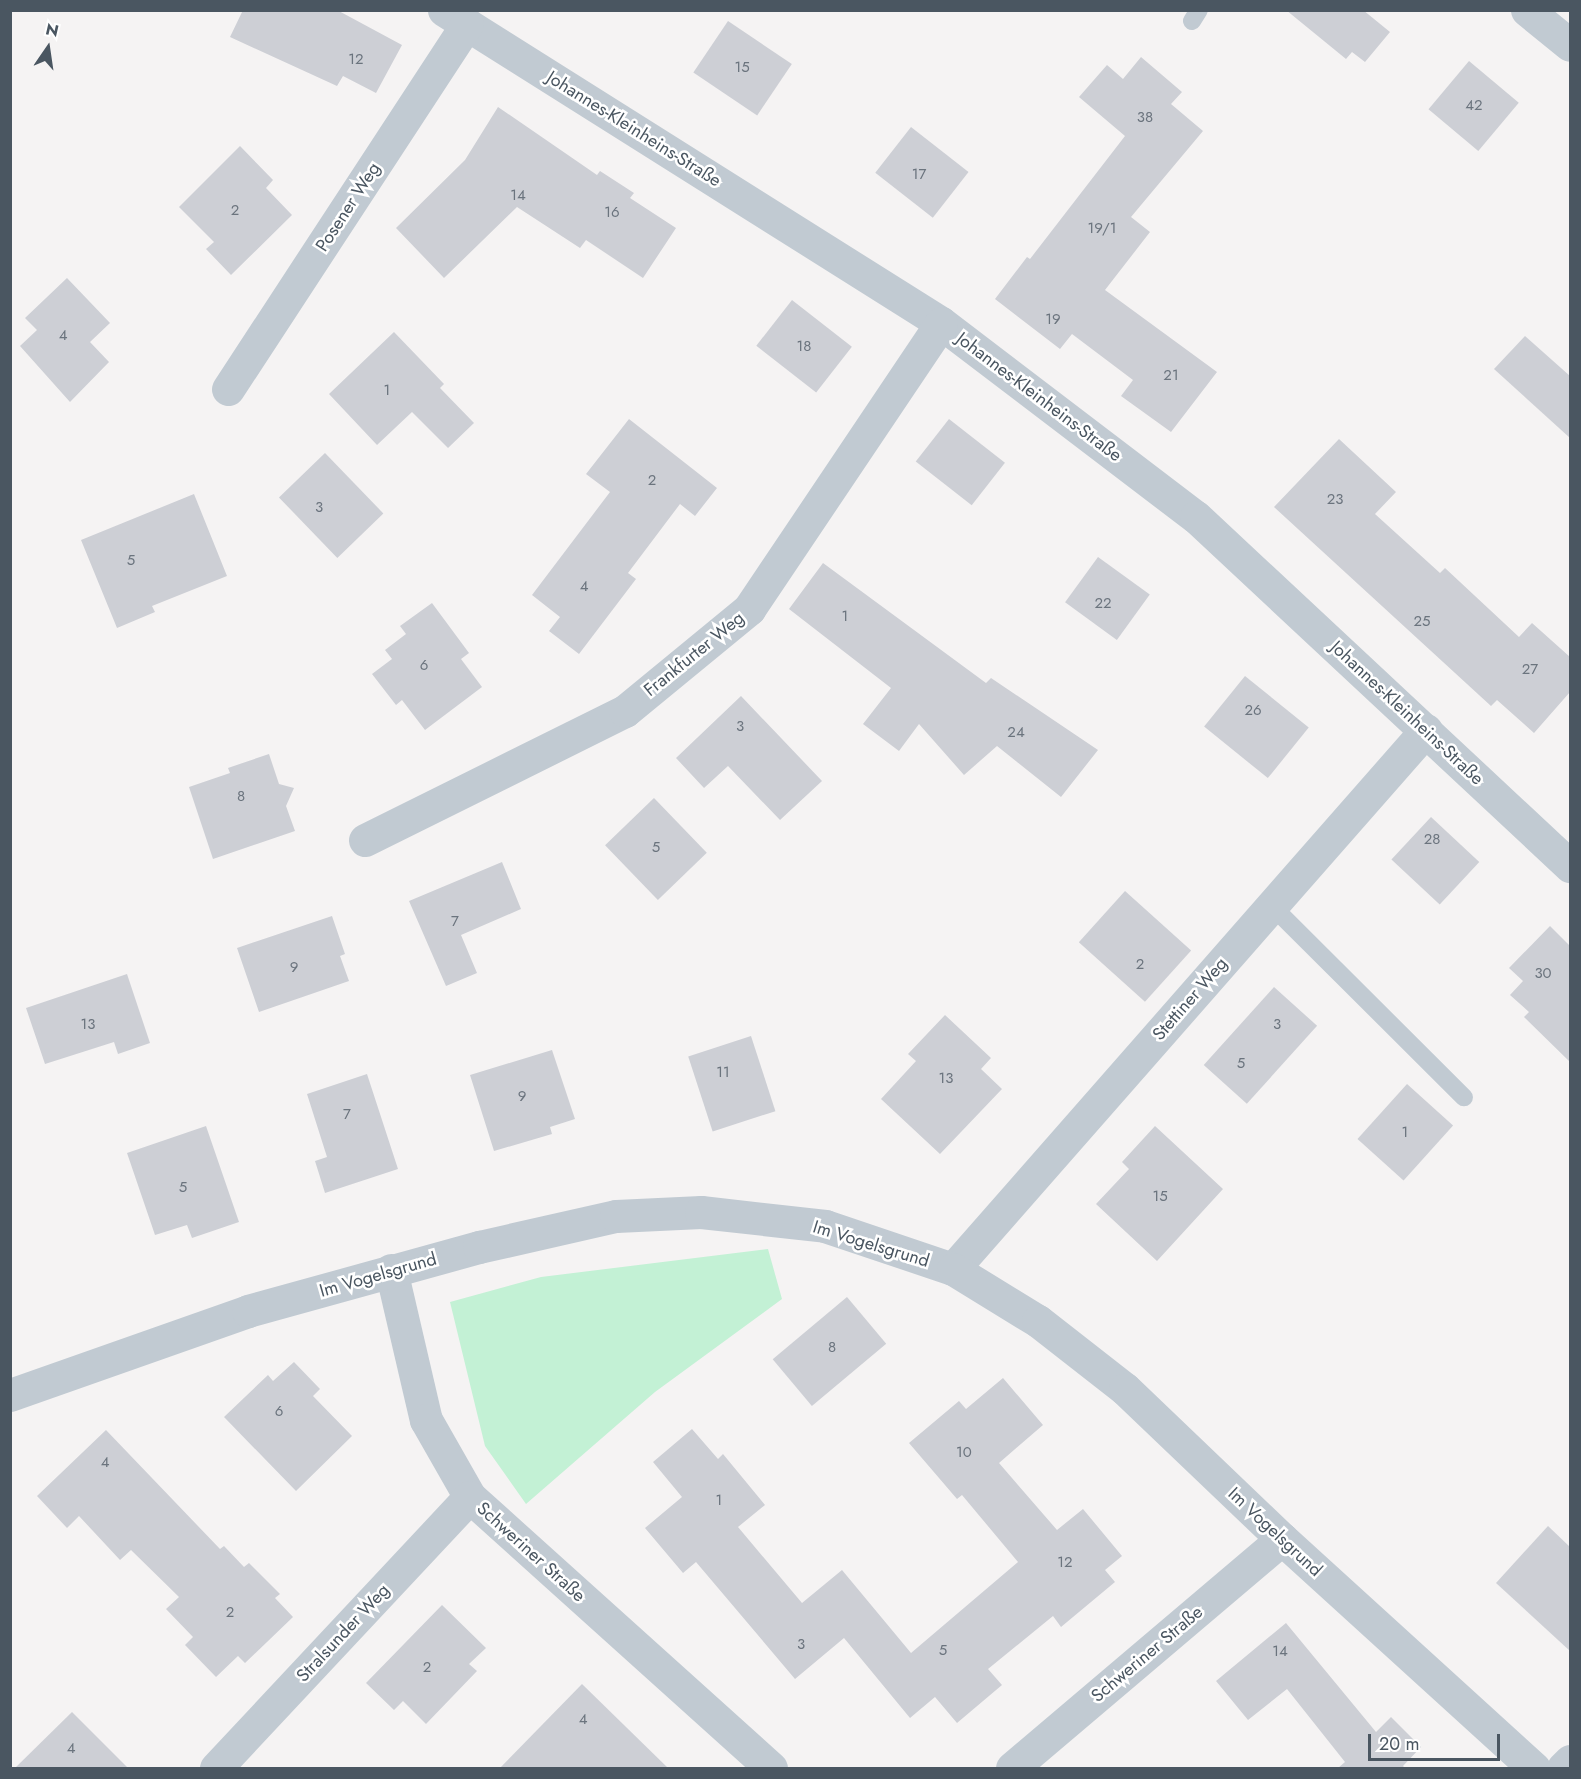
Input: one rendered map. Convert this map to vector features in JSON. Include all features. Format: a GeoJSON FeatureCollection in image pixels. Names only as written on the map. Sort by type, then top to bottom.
{"type":"FeatureCollection","features":[{"type":"Feature","properties":{"kind":"street"},"geometry":{"type":"LineString","coordinates":[[1527,10],[1570,45]]}},
{"type":"Feature","properties":{"kind":"street","name":"Johannes-Kleinheins-Straße"},"geometry":{"type":"LineString","coordinates":[[456,17],[941,323],[1196,517],[1570,866]]}},
{"type":"Feature","properties":{"kind":"street","name":"Posener Weg"},"geometry":{"type":"LineString","coordinates":[[228,389],[456,17]]}},
{"type":"Feature","properties":{"kind":"street","name":"Frankfurter Weg"},"geometry":{"type":"LineString","coordinates":[[365,840],[625,711],[749,609],[941,323]]}},
{"type":"Feature","properties":{"kind":"street","name":"Stettiner Weg"},"geometry":{"type":"LineString","coordinates":[[953,1269],[1426,730]]}},
{"type":"Feature","properties":{"kind":"street","name":"Im Vogelsgrund"},"geometry":{"type":"LineString","coordinates":[[10,1395],[248,1311],[479,1247],[616,1216],[701,1212],[825,1226],[953,1269],[1038,1321],[1125,1389],[1282,1539],[1534,1768]]}},
{"type":"Feature","properties":{"kind":"street","name":"Schweriner Straße"},"geometry":{"type":"LineString","coordinates":[[392,1270],[426,1419],[470,1497],[771,1768]]}},
{"type":"Feature","properties":{"kind":"street","name":"Stralsunder Weg"},"geometry":{"type":"LineString","coordinates":[[216,1768],[470,1497]]}},
{"type":"Feature","properties":{"kind":"street","name":"Schweriner Straße"},"geometry":{"type":"LineString","coordinates":[[1012,1768],[1282,1539]]}},
{"type":"Feature","properties":{"kind":"street"},"geometry":{"type":"LineString","coordinates":[[1563,1768],[1570,1761]]}},
{"type":"Feature","properties":{"kind":"lane"},"geometry":{"type":"LineString","coordinates":[[1272,906],[1464,1097]]}},
{"type":"Feature","properties":{"kind":"green space"},"geometry":{"type":"Polygon","coordinates":[[[768,1249],[782,1299],[655,1392],[526,1504],[485,1446],[450,1302],[541,1277],[768,1249]]]}},
{"type":"Feature","properties":{"kind":"building"},"geometry":{"type":"Polygon","coordinates":[[[243,10],[337,10],[402,45],[376,93],[343,76],[337,86],[230,37],[243,10]]]}},
{"type":"Feature","properties":{"kind":"building"},"geometry":{"type":"Polygon","coordinates":[[[1286,10],[1363,10],[1390,32],[1365,62],[1352,52],[1346,59],[1286,10]]]}},
{"type":"Feature","properties":{"kind":"building"},"geometry":{"type":"Polygon","coordinates":[[[728,21],[792,64],[757,115],[693,72],[728,21]]]}},
{"type":"Feature","properties":{"kind":"building"},"geometry":{"type":"Polygon","coordinates":[[[1141,57],[1182,92],[1171,104],[1203,131],[1131,217],[1150,232],[1105,290],[1217,372],[1171,432],[1121,396],[1133,380],[1072,334],[1060,349],[995,299],[1027,257],[1030,259],[1125,136],[1079,97],[1107,65],[1123,79],[1141,57]]]}},
{"type":"Feature","properties":{"kind":"building"},"geometry":{"type":"Polygon","coordinates":[[[1469,61],[1519,103],[1478,151],[1429,109],[1469,61]]]}},
{"type":"Feature","properties":{"kind":"building"},"geometry":{"type":"Polygon","coordinates":[[[498,107],[597,175],[600,171],[634,193],[630,198],[676,228],[643,278],[586,240],[580,248],[517,207],[444,278],[396,228],[465,160],[498,107]]]}},
{"type":"Feature","properties":{"kind":"building"},"geometry":{"type":"Polygon","coordinates":[[[911,127],[969,172],[933,218],[875,173],[911,127]]]}},
{"type":"Feature","properties":{"kind":"building"},"geometry":{"type":"Polygon","coordinates":[[[240,146],[273,180],[266,188],[292,215],[231,275],[206,249],[214,242],[179,207],[240,146]]]}},
{"type":"Feature","properties":{"kind":"building"},"geometry":{"type":"Polygon","coordinates":[[[67,278],[110,323],[90,342],[109,362],[70,402],[20,346],[37,330],[25,318],[67,278]]]}},
{"type":"Feature","properties":{"kind":"building"},"geometry":{"type":"Polygon","coordinates":[[[792,300],[852,347],[816,392],[756,346],[792,300]]]}},
{"type":"Feature","properties":{"kind":"building"},"geometry":{"type":"Polygon","coordinates":[[[394,332],[444,384],[440,388],[474,423],[448,448],[412,412],[377,445],[329,394],[394,332]]]}},
{"type":"Feature","properties":{"kind":"building"},"geometry":{"type":"Polygon","coordinates":[[[1525,336],[1570,376],[1570,438],[1494,369],[1525,336]]]}},
{"type":"Feature","properties":{"kind":"building"},"geometry":{"type":"Polygon","coordinates":[[[629,419],[717,488],[695,516],[680,504],[628,573],[636,579],[579,654],[549,631],[560,617],[532,595],[610,492],[586,474],[629,419]]]}},
{"type":"Feature","properties":{"kind":"building"},"geometry":{"type":"Polygon","coordinates":[[[949,419],[1005,463],[972,505],[916,462],[949,419]]]}},
{"type":"Feature","properties":{"kind":"building"},"geometry":{"type":"Polygon","coordinates":[[[1339,439],[1396,492],[1375,514],[1440,573],[1445,568],[1519,637],[1532,623],[1570,657],[1570,692],[1534,733],[1497,700],[1491,706],[1274,507],[1339,439]]]}},
{"type":"Feature","properties":{"kind":"building"},"geometry":{"type":"Polygon","coordinates":[[[325,453],[383,513],[337,558],[279,497],[325,453]]]}},
{"type":"Feature","properties":{"kind":"building"},"geometry":{"type":"Polygon","coordinates":[[[194,494],[227,576],[152,606],[155,612],[117,628],[81,540],[194,494]]]}},
{"type":"Feature","properties":{"kind":"building"},"geometry":{"type":"Polygon","coordinates":[[[1098,557],[1150,595],[1117,640],[1065,602],[1098,557]]]}},
{"type":"Feature","properties":{"kind":"building"},"geometry":{"type":"Polygon","coordinates":[[[823,563],[986,683],[991,678],[1098,750],[1061,797],[997,746],[964,775],[919,724],[899,751],[863,724],[891,688],[789,609],[823,563]]]}},
{"type":"Feature","properties":{"kind":"building"},"geometry":{"type":"Polygon","coordinates":[[[432,603],[469,653],[461,659],[482,687],[425,730],[402,700],[396,705],[372,674],[392,659],[385,650],[406,634],[400,626],[432,603]]]}},
{"type":"Feature","properties":{"kind":"building"},"geometry":{"type":"Polygon","coordinates":[[[1245,676],[1309,728],[1268,778],[1204,727],[1245,676]]]}},
{"type":"Feature","properties":{"kind":"building"},"geometry":{"type":"Polygon","coordinates":[[[741,696],[822,781],[780,820],[728,766],[704,788],[676,758],[741,696]]]}},
{"type":"Feature","properties":{"kind":"building"},"geometry":{"type":"Polygon","coordinates":[[[269,754],[279,784],[294,788],[286,806],[295,831],[213,859],[189,787],[230,773],[228,768],[269,754]]]}},
{"type":"Feature","properties":{"kind":"building"},"geometry":{"type":"Polygon","coordinates":[[[654,798],[707,853],[658,900],[605,845],[654,798]]]}},
{"type":"Feature","properties":{"kind":"building"},"geometry":{"type":"Polygon","coordinates":[[[1431,817],[1479,862],[1440,904],[1391,859],[1431,817]]]}},
{"type":"Feature","properties":{"kind":"building"},"geometry":{"type":"Polygon","coordinates":[[[502,862],[521,909],[461,935],[477,973],[446,986],[409,901],[502,862]]]}},
{"type":"Feature","properties":{"kind":"building"},"geometry":{"type":"Polygon","coordinates":[[[1125,891],[1191,951],[1145,1002],[1079,942],[1125,891]]]}},
{"type":"Feature","properties":{"kind":"building"},"geometry":{"type":"Polygon","coordinates":[[[332,916],[345,954],[340,956],[349,981],[259,1012],[237,948],[332,916]]]}},
{"type":"Feature","properties":{"kind":"building"},"geometry":{"type":"Polygon","coordinates":[[[1550,926],[1570,946],[1570,1062],[1524,1017],[1529,1012],[1510,995],[1523,981],[1509,968],[1550,926]]]}},
{"type":"Feature","properties":{"kind":"building"},"geometry":{"type":"Polygon","coordinates":[[[127,974],[150,1043],[118,1054],[114,1042],[45,1064],[26,1008],[127,974]]]}},
{"type":"Feature","properties":{"kind":"building"},"geometry":{"type":"Polygon","coordinates":[[[1274,987],[1317,1026],[1247,1104],[1204,1065],[1274,987]]]}},
{"type":"Feature","properties":{"kind":"building"},"geometry":{"type":"Polygon","coordinates":[[[945,1015],[991,1058],[981,1069],[1002,1089],[940,1154],[881,1099],[916,1061],[908,1054],[945,1015]]]}},
{"type":"Feature","properties":{"kind":"building"},"geometry":{"type":"Polygon","coordinates":[[[751,1036],[775,1111],[713,1132],[688,1056],[751,1036]]]}},
{"type":"Feature","properties":{"kind":"building"},"geometry":{"type":"Polygon","coordinates":[[[552,1050],[575,1119],[550,1127],[552,1134],[494,1151],[470,1075],[552,1050]]]}},
{"type":"Feature","properties":{"kind":"building"},"geometry":{"type":"Polygon","coordinates":[[[367,1074],[398,1169],[325,1193],[315,1161],[327,1157],[307,1094],[367,1074]]]}},
{"type":"Feature","properties":{"kind":"building"},"geometry":{"type":"Polygon","coordinates":[[[1407,1084],[1453,1125],[1404,1180],[1357,1139],[1407,1084]]]}},
{"type":"Feature","properties":{"kind":"building"},"geometry":{"type":"Polygon","coordinates":[[[206,1126],[239,1222],[192,1238],[187,1225],[155,1235],[127,1153],[206,1126]]]}},
{"type":"Feature","properties":{"kind":"building"},"geometry":{"type":"Polygon","coordinates":[[[1155,1126],[1223,1189],[1157,1261],[1096,1204],[1129,1169],[1122,1162],[1155,1126]]]}},
{"type":"Feature","properties":{"kind":"building"},"geometry":{"type":"Polygon","coordinates":[[[847,1297],[886,1344],[812,1406],[773,1359],[847,1297]]]}},
{"type":"Feature","properties":{"kind":"building"},"geometry":{"type":"Polygon","coordinates":[[[294,1362],[320,1389],[313,1396],[352,1436],[296,1491],[224,1417],[268,1375],[273,1381],[294,1362]]]}},
{"type":"Feature","properties":{"kind":"building"},"geometry":{"type":"Polygon","coordinates":[[[1003,1378],[1043,1425],[999,1463],[1057,1530],[1083,1509],[1122,1556],[1105,1570],[1115,1582],[1061,1627],[1053,1616],[988,1669],[1002,1685],[957,1723],[935,1697],[910,1718],[844,1638],[795,1679],[696,1562],[683,1573],[645,1528],[682,1497],[653,1462],[692,1429],[718,1459],[723,1454],[765,1505],[738,1527],[802,1603],[842,1570],[911,1653],[1018,1562],[962,1495],[957,1499],[909,1443],[959,1401],[966,1409],[1003,1378]]]}},
{"type":"Feature","properties":{"kind":"building"},"geometry":{"type":"Polygon","coordinates":[[[106,1430],[220,1549],[224,1546],[244,1567],[249,1563],[280,1594],[275,1598],[293,1617],[245,1663],[238,1656],[216,1677],[185,1645],[193,1637],[166,1609],[179,1597],[131,1550],[120,1560],[79,1516],[67,1528],[37,1496],[106,1430]]]}},
{"type":"Feature","properties":{"kind":"building"},"geometry":{"type":"Polygon","coordinates":[[[1548,1526],[1570,1547],[1570,1651],[1496,1583],[1548,1526]]]}},
{"type":"Feature","properties":{"kind":"building"},"geometry":{"type":"Polygon","coordinates":[[[442,1605],[486,1648],[469,1664],[477,1671],[426,1724],[403,1701],[394,1710],[366,1683],[442,1605]]]}},
{"type":"Feature","properties":{"kind":"building"},"geometry":{"type":"Polygon","coordinates":[[[1286,1623],[1376,1732],[1391,1717],[1421,1747],[1403,1766],[1405,1768],[1338,1768],[1345,1762],[1287,1689],[1248,1720],[1216,1681],[1286,1623]]]}},
{"type":"Feature","properties":{"kind":"building"},"geometry":{"type":"Polygon","coordinates":[[[582,1684],[668,1768],[500,1768],[582,1684]]]}},
{"type":"Feature","properties":{"kind":"building"},"geometry":{"type":"Polygon","coordinates":[[[72,1712],[128,1768],[15,1768],[72,1712]]]}}]}
